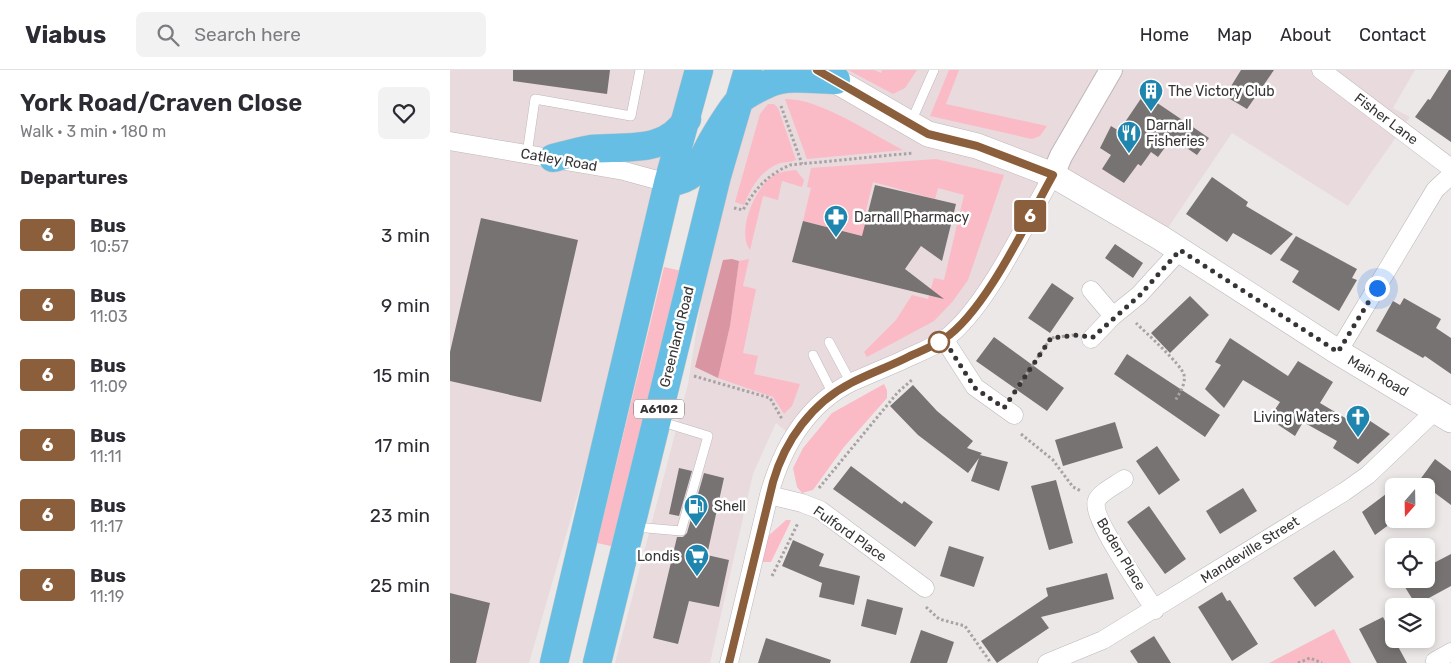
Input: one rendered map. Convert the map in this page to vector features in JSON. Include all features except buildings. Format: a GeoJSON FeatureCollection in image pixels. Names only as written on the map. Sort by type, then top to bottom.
{"type":"FeatureCollection","features":[{"type":"Feature","properties":{"kind":"highway","name":"A6102"},"geometry":{"type":"LineString","coordinates":[[554,663],[668,183],[682,127],[700,70]]}},
{"type":"Feature","properties":{"kind":"highway"},"geometry":{"type":"LineString","coordinates":[[540,156],[590,150],[648,147],[667,139],[682,127],[715,70]]}},
{"type":"Feature","properties":{"kind":"highway","name":"Greenland Road"},"geometry":{"type":"LineString","coordinates":[[597,663],[668,369],[704,228],[748,70]]}},
{"type":"Feature","properties":{"kind":"highway"},"geometry":{"type":"LineString","coordinates":[[668,183],[681,181],[693,175],[702,164],[712,142],[738,101],[772,82],[826,75]]}},
{"type":"Feature","properties":{"kind":"highway"},"geometry":{"type":"LineString","coordinates":[[668,183],[685,196],[697,210],[704,228]]}},
{"type":"Feature","properties":{"kind":"main road"},"geometry":{"type":"LineString","coordinates":[[826,75],[928,134],[977,146],[1053,175]]}},
{"type":"Feature","properties":{"kind":"main road","name":"Main Road"},"geometry":{"type":"LineString","coordinates":[[1053,175],[1180,250],[1338,352],[1443,415]]}},
{"type":"Feature","properties":{"kind":"street"},"geometry":{"type":"LineString","coordinates":[[729,663],[769,495],[777,469],[793,437],[810,414],[833,394],[851,383],[944,340],[966,319],[990,287],[1053,175],[1061,156],[1111,70]]}},
{"type":"Feature","properties":{"kind":"street","name":"Fisher Lane"},"geometry":{"type":"LineString","coordinates":[[1321,70],[1451,168]]}},
{"type":"Feature","properties":{"kind":"street","name":"Catley Road"},"geometry":{"type":"LineString","coordinates":[[450,141],[624,171],[668,183]]}},
{"type":"Feature","properties":{"kind":"street"},"geometry":{"type":"LineString","coordinates":[[1338,352],[1435,190],[1451,175]]}},
{"type":"Feature","properties":{"kind":"street"},"geometry":{"type":"LineString","coordinates":[[1091,338],[1140,295],[1180,250]]}},
{"type":"Feature","properties":{"kind":"street"},"geometry":{"type":"LineString","coordinates":[[1091,290],[1118,313]]}},
{"type":"Feature","properties":{"kind":"street"},"geometry":{"type":"LineString","coordinates":[[944,340],[975,388],[1009,412]]}},
{"type":"Feature","properties":{"kind":"street","name":"Mandeville Street"},"geometry":{"type":"LineString","coordinates":[[1047,663],[1103,640],[1156,610],[1368,475],[1443,415]]}},
{"type":"Feature","properties":{"kind":"street","name":"Boden Place"},"geometry":{"type":"LineString","coordinates":[[1124,479],[1097,499],[1094,508],[1105,532],[1156,610]]}},
{"type":"Feature","properties":{"kind":"street","name":"Fulford Place"},"geometry":{"type":"LineString","coordinates":[[769,495],[807,504],[820,510],[925,588]]}},
{"type":"Feature","properties":{"kind":"street"},"geometry":{"type":"LineString","coordinates":[[1435,661],[1451,652]]}},
{"type":"Feature","properties":{"kind":"lane"},"geometry":{"type":"LineString","coordinates":[[540,156],[535,99],[631,116],[640,70]]}},
{"type":"Feature","properties":{"kind":"lane"},"geometry":{"type":"LineString","coordinates":[[910,124],[934,70]]}},
{"type":"Feature","properties":{"kind":"lane"},"geometry":{"type":"LineString","coordinates":[[829,342],[851,383]]}},
{"type":"Feature","properties":{"kind":"lane"},"geometry":{"type":"LineString","coordinates":[[813,355],[833,394]]}},
{"type":"Feature","properties":{"kind":"lane"},"geometry":{"type":"LineString","coordinates":[[631,527],[681,531],[708,436],[656,420]]}},
{"type":"Feature","properties":{"kind":"path"},"geometry":{"type":"LineString","coordinates":[[772,82],[768,98],[781,105],[802,164]]}},
{"type":"Feature","properties":{"kind":"path"},"geometry":{"type":"LineString","coordinates":[[731,207],[743,210],[763,181],[783,168],[802,164],[923,152]]}},
{"type":"Feature","properties":{"kind":"path"},"geometry":{"type":"LineString","coordinates":[[1118,313],[1179,366],[1184,375],[1182,389],[1175,401]]}},
{"type":"Feature","properties":{"kind":"path"},"geometry":{"type":"LineString","coordinates":[[1091,338],[1079,335],[1051,338],[1009,412],[1009,424],[1053,460],[1073,487],[1097,499]]}},
{"type":"Feature","properties":{"kind":"path"},"geometry":{"type":"LineString","coordinates":[[668,369],[770,398],[793,437]]}},
{"type":"Feature","properties":{"kind":"path"},"geometry":{"type":"LineString","coordinates":[[771,579],[807,504],[898,392],[920,372]]}},
{"type":"Feature","properties":{"kind":"path"},"geometry":{"type":"LineString","coordinates":[[925,588],[916,598],[939,620],[965,626],[992,663]]}},
{"type":"Feature","properties":{"kind":"path"},"geometry":{"type":"LineString","coordinates":[[1298,663],[1310,658],[1322,663]]}},
{"type":"Feature","properties":{"kind":"shaded area"},"geometry":{"type":"Polygon","coordinates":[[[450,70],[694,70],[668,183],[529,663],[450,663],[450,70]]]}},
{"type":"Feature","properties":{"kind":"shaded area"},"geometry":{"type":"Polygon","coordinates":[[[737,70],[1415,70],[1393,108],[1410,117],[1348,206],[1232,133],[1161,238],[1053,176],[967,319],[851,383],[793,437],[776,423],[753,474],[710,663],[615,663],[688,384],[737,70]]]}},
{"type":"Feature","properties":{"kind":"shaded area"},"geometry":{"type":"Polygon","coordinates":[[[848,70],[874,70],[881,73],[882,70],[917,70],[905,88],[893,94],[848,70]]]}},
{"type":"Feature","properties":{"kind":"shaded area"},"geometry":{"type":"Polygon","coordinates":[[[949,70],[959,70],[946,104],[1047,126],[1040,136],[1032,139],[930,116],[949,70]]]}},
{"type":"Feature","properties":{"kind":"shaded area"},"geometry":{"type":"Polygon","coordinates":[[[785,99],[799,100],[829,110],[903,150],[807,159],[785,99]]]}},
{"type":"Feature","properties":{"kind":"shaded area"},"geometry":{"type":"Polygon","coordinates":[[[768,104],[774,104],[778,108],[796,160],[780,163],[767,170],[753,186],[744,205],[735,202],[760,114],[768,104]]]}},
{"type":"Feature","properties":{"kind":"shaded area"},"geometry":{"type":"Polygon","coordinates":[[[936,159],[1004,175],[968,280],[953,301],[934,321],[867,357],[864,352],[896,320],[912,295],[928,299],[934,278],[944,280],[964,195],[938,188],[935,199],[873,182],[864,218],[891,225],[887,242],[803,221],[811,188],[807,187],[811,168],[936,159]]]}},
{"type":"Feature","properties":{"kind":"shaded area"},"geometry":{"type":"Polygon","coordinates":[[[796,170],[804,180],[802,187],[782,181],[778,200],[763,196],[750,250],[746,242],[745,232],[746,222],[754,200],[766,182],[773,176],[781,172],[796,170]]]}},
{"type":"Feature","properties":{"kind":"shaded area"},"geometry":{"type":"Polygon","coordinates":[[[732,259],[739,261],[730,326],[718,378],[695,367],[723,260],[732,259]]]}},
{"type":"Feature","properties":{"kind":"shaded area"},"geometry":{"type":"Polygon","coordinates":[[[749,259],[743,286],[756,289],[743,353],[758,356],[754,374],[800,384],[792,406],[784,414],[773,397],[718,378],[730,326],[739,261],[749,259]]]}},
{"type":"Feature","properties":{"kind":"shaded area"},"geometry":{"type":"Polygon","coordinates":[[[664,267],[682,271],[615,547],[597,543],[664,267]]]}},
{"type":"Feature","properties":{"kind":"shaded area"},"geometry":{"type":"Polygon","coordinates":[[[884,384],[887,390],[887,398],[844,447],[813,490],[802,493],[797,487],[793,468],[803,448],[832,413],[884,384]]]}},
{"type":"Feature","properties":{"kind":"shaded area"},"geometry":{"type":"Polygon","coordinates":[[[786,520],[791,520],[771,562],[761,562],[766,538],[786,520]]]}},
{"type":"Feature","properties":{"kind":"shaded area"},"geometry":{"type":"Polygon","coordinates":[[[1334,629],[1351,663],[1269,663],[1334,629]]]}},
{"type":"Feature","properties":{"kind":"bus line","name":"6"},"geometry":{"type":"LineString","coordinates":[[729,663],[742,601],[773,482],[784,452],[793,437],[810,414],[833,394],[851,383],[944,340],[966,319],[990,287],[1053,175],[977,146],[928,134],[817,70]]}},
{"type":"Feature","properties":{"kind":"place","name":"The Victory Club"},"geometry":{"type":"Point","coordinates":[1151,112]}},
{"type":"Feature","properties":{"kind":"place","name":"Darnall Fisheries"},"geometry":{"type":"Point","coordinates":[1129,154]}},
{"type":"Feature","properties":{"kind":"place","name":"Darnall Pharmacy"},"geometry":{"type":"Point","coordinates":[836,238]}},
{"type":"Feature","properties":{"kind":"place","name":"Living Waters"},"geometry":{"type":"Point","coordinates":[1358,438]}},
{"type":"Feature","properties":{"kind":"place","name":"Shell"},"geometry":{"type":"Point","coordinates":[696,527]}},
{"type":"Feature","properties":{"kind":"place","name":"Londis"},"geometry":{"type":"Point","coordinates":[697,577]}},
{"type":"Feature","properties":{"kind":"route"},"geometry":{"type":"LineString","coordinates":[[939,342],[944,340],[975,388],[1004,408],[1051,338],[1062,335],[1079,335],[1092,338],[1113,316],[1140,295],[1180,250],[1338,352],[1377,288]]}}]}
